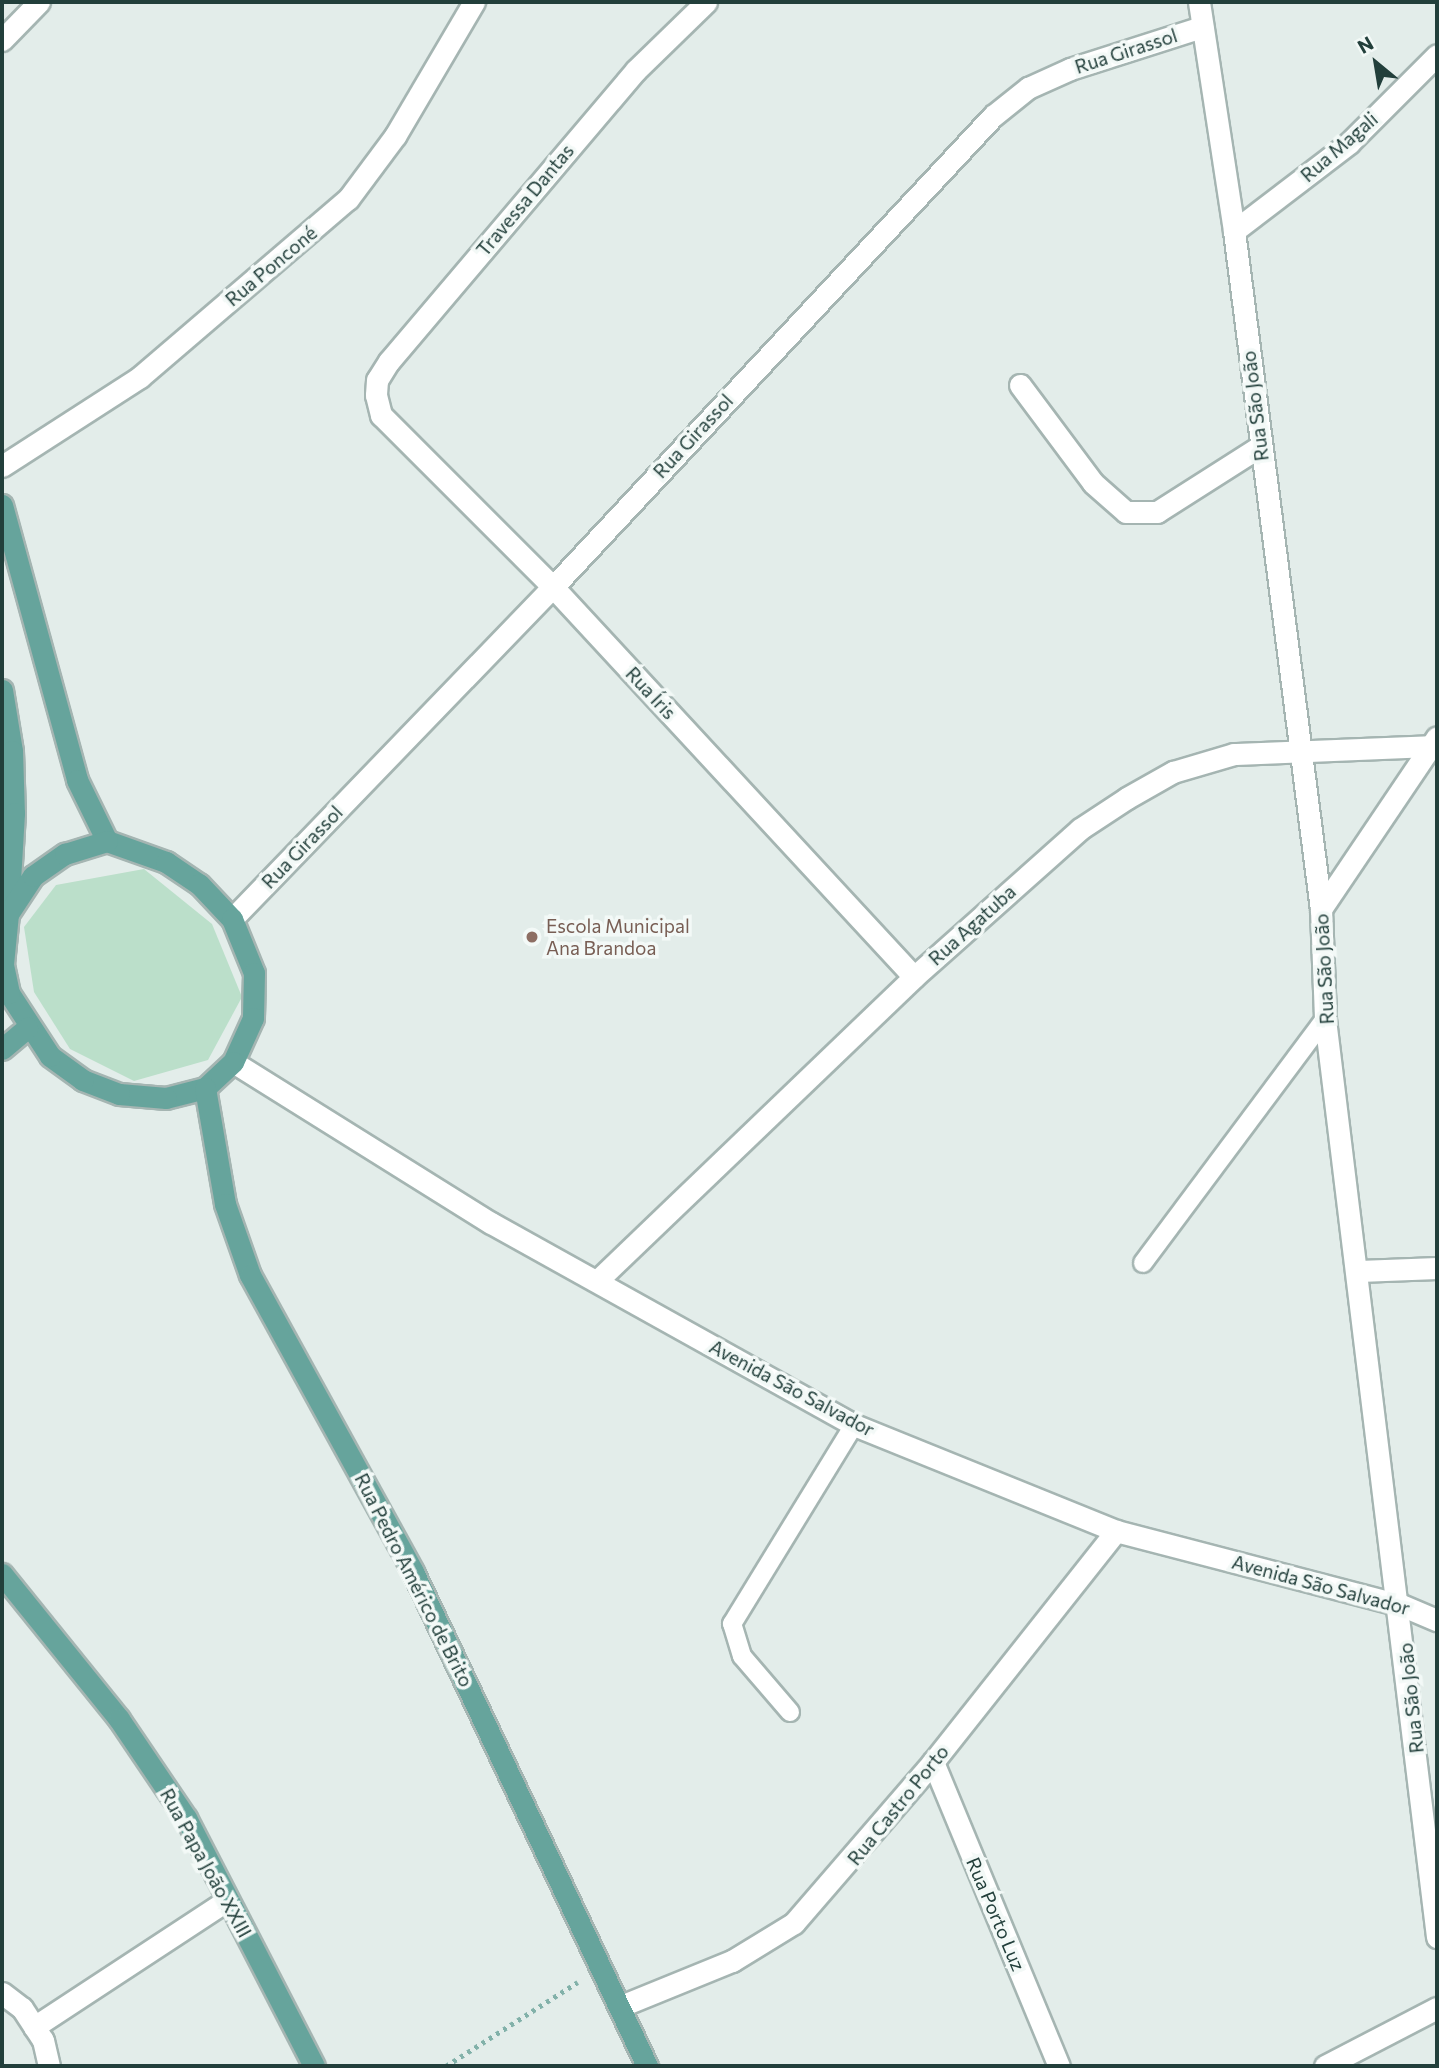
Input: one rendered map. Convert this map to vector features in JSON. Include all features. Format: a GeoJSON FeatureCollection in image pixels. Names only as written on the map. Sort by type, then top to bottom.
{"type":"FeatureCollection","features":[{"type":"Feature","properties":{"kind":"main road"},"geometry":{"type":"LineString","coordinates":[[2,505],[77,780],[107,841]]}},
{"type":"Feature","properties":{"kind":"main road"},"geometry":{"type":"LineString","coordinates":[[2,690],[12,751],[14,813],[2,963],[9,993],[27,1028],[50,1056],[83,1080],[119,1094],[166,1098],[205,1088],[233,1062],[253,1018],[254,973],[232,919],[199,884],[166,862],[107,841],[65,854],[33,876],[8,914]]}},
{"type":"Feature","properties":{"kind":"main road"},"geometry":{"type":"LineString","coordinates":[[2,1049],[27,1028]]}},
{"type":"Feature","properties":{"kind":"main road","name":"Rua Pedro Américo de Brito"},"geometry":{"type":"LineString","coordinates":[[205,1088],[225,1204],[250,1275],[413,1572],[648,2066]]}},
{"type":"Feature","properties":{"kind":"main road","name":"Rua Papa João XXIII"},"geometry":{"type":"LineString","coordinates":[[2,1574],[119,1720],[186,1818],[314,2066]]}},
{"type":"Feature","properties":{"kind":"street"},"geometry":{"type":"LineString","coordinates":[[2,40],[39,2]]}},
{"type":"Feature","properties":{"kind":"street","name":"Rua Ponconé"},"geometry":{"type":"LineString","coordinates":[[2,466],[140,377],[348,199],[395,136],[474,2]]}},
{"type":"Feature","properties":{"kind":"street","name":"Travessa Dantas"},"geometry":{"type":"LineString","coordinates":[[381,415],[377,380],[389,361],[636,70],[706,2]]}},
{"type":"Feature","properties":{"kind":"street","name":"Rua São João"},"geometry":{"type":"LineString","coordinates":[[1199,2],[1234,232],[1259,447],[1321,909],[1325,1019],[1401,1605],[1437,1937]]}},
{"type":"Feature","properties":{"kind":"street","name":"Rua Girassol"},"geometry":{"type":"LineString","coordinates":[[232,919],[553,587],[993,116],[1028,88],[1070,69],[1202,27]]}},
{"type":"Feature","properties":{"kind":"street","name":"Rua Magali"},"geometry":{"type":"LineString","coordinates":[[1234,232],[1349,143],[1437,55]]}},
{"type":"Feature","properties":{"kind":"street"},"geometry":{"type":"LineString","coordinates":[[1020,385],[1093,483],[1126,512],[1157,512],[1259,447]]}},
{"type":"Feature","properties":{"kind":"street","name":"Rua Íris"},"geometry":{"type":"LineString","coordinates":[[381,415],[553,587],[914,977]]}},
{"type":"Feature","properties":{"kind":"street"},"geometry":{"type":"LineString","coordinates":[[1321,909],[1435,741]]}},
{"type":"Feature","properties":{"kind":"street","name":"Rua Agatuba"},"geometry":{"type":"LineString","coordinates":[[598,1280],[914,977],[1080,829],[1126,798],[1173,772],[1234,754],[1435,741]]}},
{"type":"Feature","properties":{"kind":"street","name":"Avenida São Salvador"},"geometry":{"type":"LineString","coordinates":[[233,1062],[491,1223],[598,1280],[854,1425],[1116,1531],[1401,1605],[1437,1620]]}},
{"type":"Feature","properties":{"kind":"street"},"geometry":{"type":"LineString","coordinates":[[1359,1270],[1437,1268]]}},
{"type":"Feature","properties":{"kind":"street","name":"Rua Castro Porto"},"geometry":{"type":"LineString","coordinates":[[621,2006],[732,1961],[794,1923],[933,1762],[1116,1531]]}},
{"type":"Feature","properties":{"kind":"street","name":"Rua Porto Luz"},"geometry":{"type":"LineString","coordinates":[[933,1762],[1059,2066]]}},
{"type":"Feature","properties":{"kind":"street"},"geometry":{"type":"LineString","coordinates":[[34,2027],[227,1900]]}},
{"type":"Feature","properties":{"kind":"street"},"geometry":{"type":"LineString","coordinates":[[2,1993],[34,2027],[49,2066]]}},
{"type":"Feature","properties":{"kind":"street"},"geometry":{"type":"LineString","coordinates":[[1325,2066],[1437,2008]]}},
{"type":"Feature","properties":{"kind":"lane"},"geometry":{"type":"LineString","coordinates":[[1143,1263],[1325,1019]]}},
{"type":"Feature","properties":{"kind":"lane"},"geometry":{"type":"LineString","coordinates":[[790,1712],[743,1656],[732,1624],[854,1425]]}},
{"type":"Feature","properties":{"kind":"path"},"geometry":{"type":"LineString","coordinates":[[446,2066],[602,1966]]}},
{"type":"Feature","properties":{"kind":"green space"},"geometry":{"type":"Polygon","coordinates":[[[144,869],[212,924],[242,997],[208,1060],[134,1081],[70,1049],[34,992],[24,927],[56,885],[144,869]]]}},
{"type":"Feature","properties":{"kind":"place","name":"Escola Municipal Ana Brandoa"},"geometry":{"type":"Point","coordinates":[532,937]}}]}
